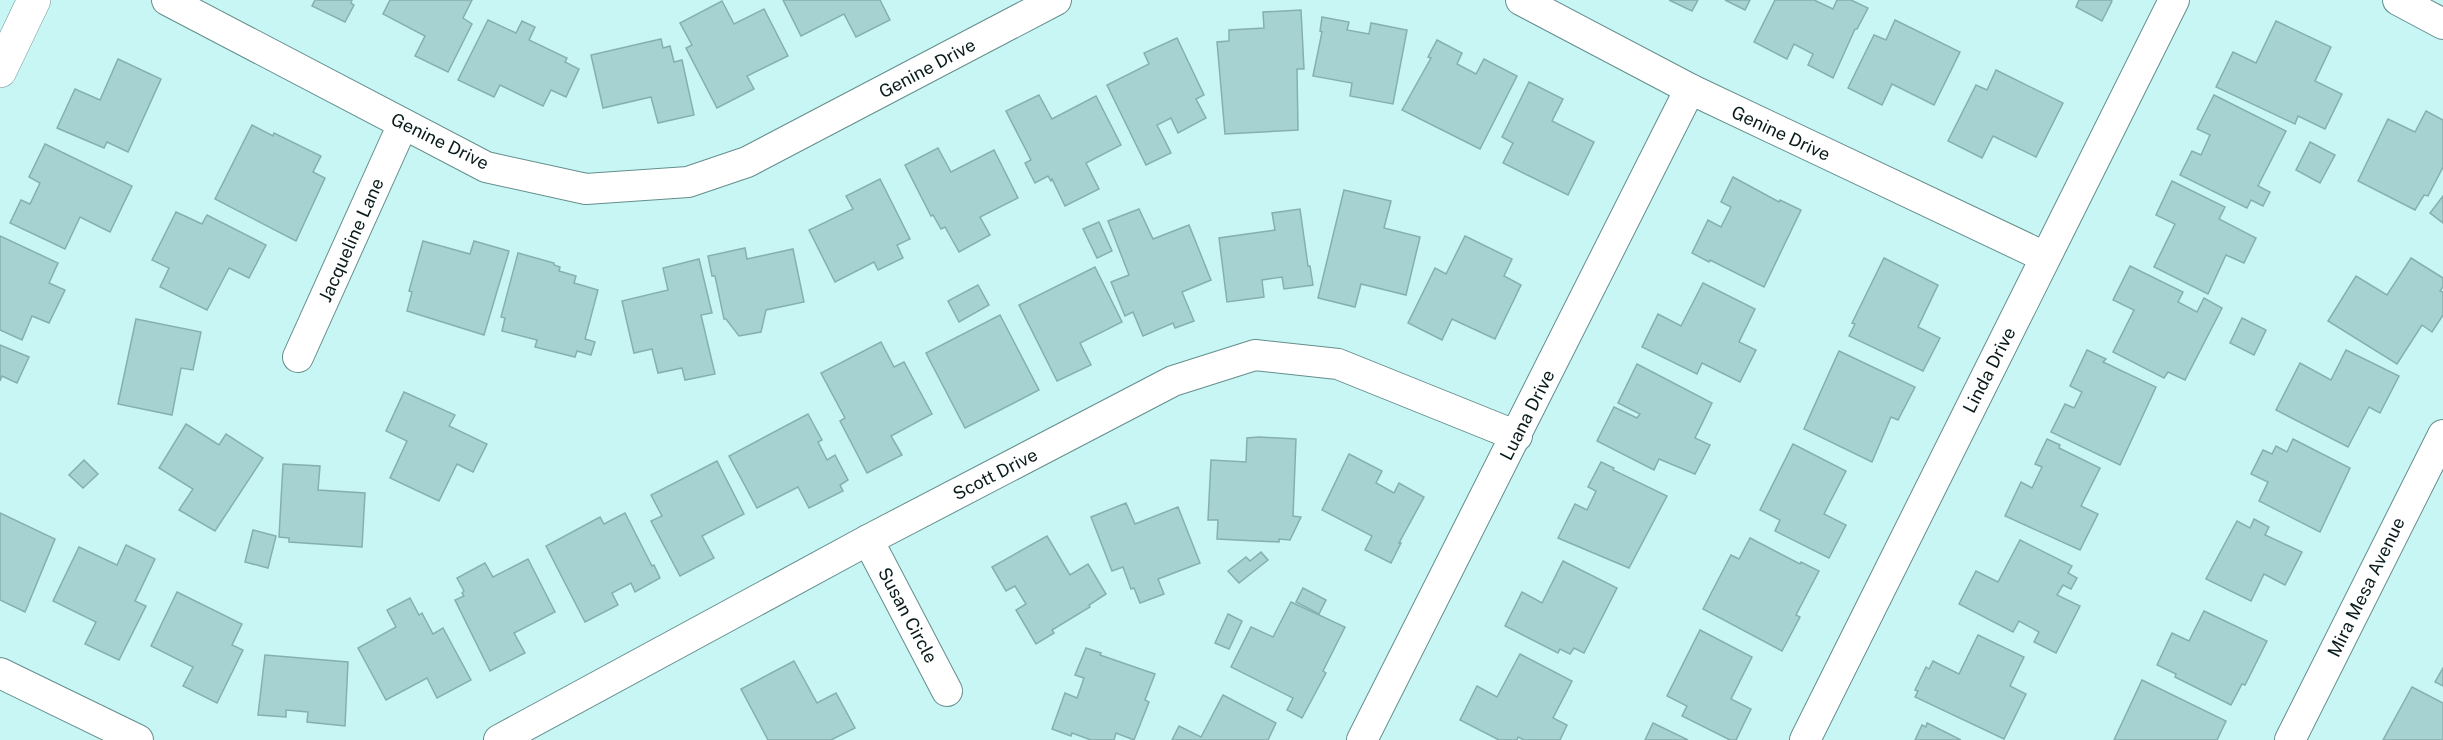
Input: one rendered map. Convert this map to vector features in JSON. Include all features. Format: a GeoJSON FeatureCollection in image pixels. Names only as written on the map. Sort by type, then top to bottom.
{"type":"FeatureCollection","features":[{"type":"Feature","properties":{"kind":"street"},"geometry":{"type":"LineString","coordinates":[[0,71],[34,0]]}},
{"type":"Feature","properties":{"kind":"street","name":"Genine Drive"},"geometry":{"type":"LineString","coordinates":[[167,0],[486,166],[586,189],[688,182],[747,162],[1056,0]]}},
{"type":"Feature","properties":{"kind":"street","name":"Genine Drive"},"geometry":{"type":"LineString","coordinates":[[1521,0],[1690,89],[2045,258]]}},
{"type":"Feature","properties":{"kind":"street","name":"Linda Drive"},"geometry":{"type":"LineString","coordinates":[[1805,740],[2174,0]]}},
{"type":"Feature","properties":{"kind":"street"},"geometry":{"type":"LineString","coordinates":[[2398,0],[2443,24]]}},
{"type":"Feature","properties":{"kind":"street","name":"Luana Drive"},"geometry":{"type":"LineString","coordinates":[[1362,740],[1690,89]]}},
{"type":"Feature","properties":{"kind":"street","name":"Jacqueline Lane"},"geometry":{"type":"LineString","coordinates":[[298,357],[403,124]]}},
{"type":"Feature","properties":{"kind":"street","name":"Scott Drive"},"geometry":{"type":"LineString","coordinates":[[499,740],[868,540],[1173,381],[1255,355],[1338,363],[1517,436]]}},
{"type":"Feature","properties":{"kind":"street","name":"Mira Mesa Avenue"},"geometry":{"type":"LineString","coordinates":[[2290,740],[2443,435]]}},
{"type":"Feature","properties":{"kind":"street","name":"Susan Circle"},"geometry":{"type":"LineString","coordinates":[[868,540],[947,691]]}},
{"type":"Feature","properties":{"kind":"street"},"geometry":{"type":"LineString","coordinates":[[0,673],[138,740]]}},
{"type":"Feature","properties":{"kind":"building"},"geometry":{"type":"Polygon","coordinates":[[[315,0],[352,0],[351,3],[354,5],[345,22],[312,6],[315,0]]]}},
{"type":"Feature","properties":{"kind":"building"},"geometry":{"type":"Polygon","coordinates":[[[390,0],[472,0],[463,18],[472,24],[448,72],[415,56],[425,36],[383,14],[390,0]]]}},
{"type":"Feature","properties":{"kind":"building"},"geometry":{"type":"Polygon","coordinates":[[[783,0],[880,0],[890,20],[856,37],[844,14],[801,36],[783,0]]]}},
{"type":"Feature","properties":{"kind":"building"},"geometry":{"type":"Polygon","coordinates":[[[1669,0],[1698,0],[1692,11],[1669,0]]]}},
{"type":"Feature","properties":{"kind":"building"},"geometry":{"type":"Polygon","coordinates":[[[1725,0],[1750,0],[1745,10],[1725,0]]]}},
{"type":"Feature","properties":{"kind":"building"},"geometry":{"type":"Polygon","coordinates":[[[1775,0],[1814,0],[1833,9],[1837,0],[1851,0],[1868,8],[1855,29],[1833,78],[1808,65],[1813,54],[1794,44],[1787,59],[1754,42],[1775,0]]]}},
{"type":"Feature","properties":{"kind":"building"},"geometry":{"type":"Polygon","coordinates":[[[2079,0],[2112,1],[2102,21],[2076,7],[2079,0]]]}},
{"type":"Feature","properties":{"kind":"building"},"geometry":{"type":"Polygon","coordinates":[[[722,1],[734,24],[764,9],[788,56],[747,76],[754,89],[717,108],[686,48],[692,45],[680,23],[722,1]]]}},
{"type":"Feature","properties":{"kind":"building"},"geometry":{"type":"Polygon","coordinates":[[[1301,10],[1304,69],[1297,69],[1298,130],[1225,134],[1217,42],[1229,41],[1229,30],[1264,28],[1263,12],[1301,10]]]}},
{"type":"Feature","properties":{"kind":"building"},"geometry":{"type":"Polygon","coordinates":[[[1322,17],[1349,22],[1347,30],[1369,34],[1371,23],[1407,30],[1393,104],[1350,96],[1352,83],[1313,76],[1322,32],[1320,31],[1322,17]]]}},
{"type":"Feature","properties":{"kind":"building"},"geometry":{"type":"Polygon","coordinates":[[[488,20],[516,33],[522,21],[535,27],[529,40],[567,58],[565,62],[579,69],[566,97],[551,90],[543,106],[500,85],[494,97],[458,80],[488,20]]]}},
{"type":"Feature","properties":{"kind":"building"},"geometry":{"type":"Polygon","coordinates":[[[1895,20],[1960,52],[1934,105],[1892,84],[1882,105],[1848,88],[1874,35],[1886,40],[1895,20]]]}},
{"type":"Feature","properties":{"kind":"building"},"geometry":{"type":"Polygon","coordinates":[[[2276,21],[2331,47],[2315,81],[2342,94],[2325,129],[2298,116],[2295,124],[2216,87],[2233,52],[2256,63],[2276,21]]]}},
{"type":"Feature","properties":{"kind":"building"},"geometry":{"type":"Polygon","coordinates":[[[1177,38],[1204,95],[1196,99],[1206,118],[1178,133],[1171,118],[1157,125],[1171,153],[1146,165],[1107,85],[1149,64],[1144,53],[1177,38]]]}},
{"type":"Feature","properties":{"kind":"building"},"geometry":{"type":"Polygon","coordinates":[[[661,39],[663,48],[670,46],[674,62],[682,60],[694,115],[658,123],[651,97],[603,108],[591,55],[661,39]]]}},
{"type":"Feature","properties":{"kind":"building"},"geometry":{"type":"Polygon","coordinates":[[[1437,40],[1462,53],[1457,64],[1476,74],[1484,59],[1517,76],[1480,149],[1402,110],[1431,58],[1428,57],[1437,40]]]}},
{"type":"Feature","properties":{"kind":"building"},"geometry":{"type":"Polygon","coordinates":[[[118,59],[161,79],[128,152],[107,142],[104,148],[57,128],[75,89],[100,100],[118,59]]]}},
{"type":"Feature","properties":{"kind":"building"},"geometry":{"type":"Polygon","coordinates":[[[1996,70],[2063,103],[2036,157],[1993,136],[1982,158],[1948,141],[1976,85],[1987,90],[1996,70]]]}},
{"type":"Feature","properties":{"kind":"building"},"geometry":{"type":"Polygon","coordinates":[[[1529,82],[1563,99],[1552,121],[1594,142],[1568,195],[1503,163],[1513,143],[1502,137],[1529,82]]]}},
{"type":"Feature","properties":{"kind":"building"},"geometry":{"type":"Polygon","coordinates":[[[1039,95],[1052,119],[1096,96],[1121,145],[1086,163],[1099,189],[1065,206],[1052,179],[1051,181],[1048,176],[1035,183],[1025,163],[1031,160],[1006,111],[1039,95]]]}},
{"type":"Feature","properties":{"kind":"building"},"geometry":{"type":"Polygon","coordinates":[[[2214,95],[2286,131],[2258,186],[2270,192],[2263,206],[2251,200],[2247,208],[2180,175],[2192,151],[2201,155],[2210,135],[2197,129],[2214,95]]]}},
{"type":"Feature","properties":{"kind":"building"},"geometry":{"type":"Polygon","coordinates":[[[2426,111],[2443,120],[2443,167],[2428,196],[2424,195],[2415,210],[2358,181],[2388,119],[2415,132],[2426,111]]]}},
{"type":"Feature","properties":{"kind":"building"},"geometry":{"type":"Polygon","coordinates":[[[252,125],[321,156],[313,172],[325,178],[296,241],[215,199],[252,125]]]}},
{"type":"Feature","properties":{"kind":"building"},"geometry":{"type":"Polygon","coordinates":[[[2310,142],[2335,155],[2320,183],[2296,170],[2310,142]]]}},
{"type":"Feature","properties":{"kind":"building"},"geometry":{"type":"Polygon","coordinates":[[[45,144],[132,186],[110,232],[80,217],[65,249],[10,223],[21,200],[30,204],[40,183],[29,177],[45,144]]]}},
{"type":"Feature","properties":{"kind":"building"},"geometry":{"type":"Polygon","coordinates":[[[938,148],[951,172],[994,150],[1018,198],[980,217],[990,235],[959,252],[945,227],[941,229],[933,215],[931,216],[905,165],[938,148]]]}},
{"type":"Feature","properties":{"kind":"building"},"geometry":{"type":"Polygon","coordinates":[[[1733,177],[1779,202],[1780,200],[1801,210],[1764,287],[1692,253],[1708,220],[1721,227],[1731,207],[1721,202],[1733,177]]]}},
{"type":"Feature","properties":{"kind":"building"},"geometry":{"type":"Polygon","coordinates":[[[880,179],[910,239],[897,245],[903,258],[878,270],[874,262],[835,282],[809,230],[853,209],[846,196],[880,179]]]}},
{"type":"Feature","properties":{"kind":"building"},"geometry":{"type":"Polygon","coordinates":[[[2172,181],[2225,207],[2219,219],[2256,238],[2244,263],[2226,255],[2208,294],[2154,267],[2175,224],[2156,215],[2172,181]]]}},
{"type":"Feature","properties":{"kind":"building"},"geometry":{"type":"Polygon","coordinates":[[[1344,190],[1391,201],[1384,228],[1420,237],[1406,295],[1361,284],[1355,307],[1318,298],[1344,190]]]}},
{"type":"Feature","properties":{"kind":"building"},"geometry":{"type":"Polygon","coordinates":[[[2443,196],[2443,223],[2430,213],[2443,196]]]}},
{"type":"Feature","properties":{"kind":"building"},"geometry":{"type":"Polygon","coordinates":[[[1139,209],[1153,239],[1189,225],[1211,280],[1182,292],[1194,321],[1175,328],[1173,323],[1143,336],[1133,312],[1125,316],[1111,282],[1129,275],[1108,221],[1139,209]]]}},
{"type":"Feature","properties":{"kind":"building"},"geometry":{"type":"Polygon","coordinates":[[[1300,209],[1313,285],[1284,289],[1282,277],[1262,280],[1264,297],[1227,302],[1219,238],[1275,230],[1272,213],[1300,209]]]}},
{"type":"Feature","properties":{"kind":"building"},"geometry":{"type":"Polygon","coordinates":[[[176,212],[202,224],[207,215],[266,245],[249,278],[229,268],[207,310],[160,287],[169,268],[152,260],[176,212]]]}},
{"type":"Feature","properties":{"kind":"building"},"geometry":{"type":"Polygon","coordinates":[[[1099,222],[1112,251],[1097,258],[1083,229],[1099,222]]]}},
{"type":"Feature","properties":{"kind":"building"},"geometry":{"type":"Polygon","coordinates":[[[0,236],[58,263],[49,283],[65,290],[49,323],[32,316],[22,340],[0,330],[0,236]]]}},
{"type":"Feature","properties":{"kind":"building"},"geometry":{"type":"Polygon","coordinates":[[[1465,236],[1512,259],[1504,276],[1521,285],[1495,339],[1452,319],[1442,340],[1408,323],[1435,268],[1446,274],[1465,236]]]}},
{"type":"Feature","properties":{"kind":"building"},"geometry":{"type":"Polygon","coordinates":[[[423,241],[470,254],[474,241],[509,251],[484,335],[407,311],[412,292],[409,291],[423,241]]]}},
{"type":"Feature","properties":{"kind":"building"},"geometry":{"type":"Polygon","coordinates":[[[745,248],[747,259],[793,249],[804,302],[766,310],[761,332],[739,336],[724,319],[715,276],[712,276],[708,256],[745,248]]]}},
{"type":"Feature","properties":{"kind":"building"},"geometry":{"type":"Polygon","coordinates":[[[518,253],[554,263],[560,267],[559,271],[576,276],[574,283],[598,290],[585,339],[595,342],[591,355],[577,351],[575,357],[535,347],[537,340],[502,331],[505,318],[501,317],[518,253]]]}},
{"type":"Feature","properties":{"kind":"building"},"geometry":{"type":"Polygon","coordinates":[[[1884,258],[1938,285],[1918,327],[1940,338],[1923,371],[1849,336],[1855,324],[1852,323],[1884,258]]]}},
{"type":"Feature","properties":{"kind":"building"},"geometry":{"type":"Polygon","coordinates":[[[2411,258],[2443,278],[2443,287],[2440,291],[2443,292],[2443,315],[2432,332],[2422,325],[2397,364],[2328,321],[2356,276],[2387,295],[2411,258]]]}},
{"type":"Feature","properties":{"kind":"building"},"geometry":{"type":"Polygon","coordinates":[[[699,259],[712,313],[701,315],[715,374],[685,380],[682,368],[658,373],[652,349],[634,353],[622,301],[668,290],[663,268],[699,259]]]}},
{"type":"Feature","properties":{"kind":"building"},"geometry":{"type":"Polygon","coordinates":[[[2130,266],[2183,292],[2178,302],[2197,312],[2204,298],[2222,308],[2185,380],[2168,372],[2164,378],[2113,352],[2134,310],[2113,300],[2130,266]]]}},
{"type":"Feature","properties":{"kind":"building"},"geometry":{"type":"Polygon","coordinates":[[[1095,267],[1122,322],[1080,343],[1091,365],[1057,381],[1019,305],[1095,267]]]}},
{"type":"Feature","properties":{"kind":"building"},"geometry":{"type":"Polygon","coordinates":[[[1703,283],[1755,309],[1739,342],[1756,350],[1740,382],[1702,363],[1697,374],[1642,347],[1658,314],[1681,326],[1703,283]]]}},
{"type":"Feature","properties":{"kind":"building"},"geometry":{"type":"Polygon","coordinates":[[[978,285],[989,305],[959,322],[948,301],[978,285]]]}},
{"type":"Feature","properties":{"kind":"building"},"geometry":{"type":"Polygon","coordinates":[[[1000,315],[1039,390],[965,428],[926,353],[1000,315]]]}},
{"type":"Feature","properties":{"kind":"building"},"geometry":{"type":"Polygon","coordinates":[[[2242,318],[2266,330],[2254,355],[2230,343],[2242,318]]]}},
{"type":"Feature","properties":{"kind":"building"},"geometry":{"type":"Polygon","coordinates":[[[136,319],[201,332],[193,370],[181,368],[172,415],[118,404],[136,319]]]}},
{"type":"Feature","properties":{"kind":"building"},"geometry":{"type":"Polygon","coordinates":[[[881,342],[894,367],[904,362],[932,414],[891,436],[902,455],[867,473],[840,421],[845,418],[821,373],[881,342]]]}},
{"type":"Feature","properties":{"kind":"building"},"geometry":{"type":"Polygon","coordinates":[[[0,345],[29,357],[17,383],[2,376],[0,381],[0,345]]]}},
{"type":"Feature","properties":{"kind":"building"},"geometry":{"type":"Polygon","coordinates":[[[2087,350],[2106,359],[2103,362],[2156,387],[2120,465],[2051,432],[2065,404],[2074,408],[2082,392],[2070,386],[2087,350]]]}},
{"type":"Feature","properties":{"kind":"building"},"geometry":{"type":"Polygon","coordinates":[[[2346,350],[2399,376],[2380,413],[2369,407],[2348,447],[2276,410],[2300,363],[2331,380],[2346,350]]]}},
{"type":"Feature","properties":{"kind":"building"},"geometry":{"type":"Polygon","coordinates":[[[1839,351],[1915,387],[1898,420],[1891,417],[1872,462],[1804,429],[1839,351]]]}},
{"type":"Feature","properties":{"kind":"building"},"geometry":{"type":"Polygon","coordinates":[[[1637,364],[1712,403],[1695,438],[1710,445],[1695,474],[1659,459],[1654,470],[1597,441],[1614,407],[1637,418],[1640,414],[1618,403],[1637,364]]]}},
{"type":"Feature","properties":{"kind":"building"},"geometry":{"type":"Polygon","coordinates":[[[404,392],[455,415],[449,426],[487,444],[473,472],[457,464],[439,501],[390,478],[407,441],[386,431],[404,392]]]}},
{"type":"Feature","properties":{"kind":"building"},"geometry":{"type":"Polygon","coordinates":[[[808,414],[822,440],[818,442],[827,460],[835,455],[848,480],[840,485],[843,491],[809,508],[798,487],[757,508],[729,456],[808,414]]]}},
{"type":"Feature","properties":{"kind":"building"},"geometry":{"type":"Polygon","coordinates":[[[186,424],[219,445],[226,434],[263,458],[215,531],[179,510],[193,489],[159,468],[186,424]]]}},
{"type":"Feature","properties":{"kind":"building"},"geometry":{"type":"Polygon","coordinates":[[[1247,438],[1296,439],[1293,516],[1301,517],[1290,540],[1279,539],[1279,542],[1217,539],[1218,520],[1208,520],[1211,460],[1246,462],[1247,438]]]}},
{"type":"Feature","properties":{"kind":"building"},"geometry":{"type":"Polygon","coordinates":[[[2047,439],[2060,445],[2059,448],[2100,468],[2081,506],[2098,514],[2080,550],[2005,516],[2021,482],[2032,488],[2042,467],[2035,464],[2047,439]]]}},
{"type":"Feature","properties":{"kind":"building"},"geometry":{"type":"Polygon","coordinates":[[[2293,439],[2350,468],[2320,532],[2259,501],[2268,482],[2251,474],[2263,450],[2272,454],[2276,446],[2287,452],[2293,439]]]}},
{"type":"Feature","properties":{"kind":"building"},"geometry":{"type":"Polygon","coordinates":[[[1793,444],[1846,471],[1824,514],[1846,525],[1829,558],[1775,531],[1780,520],[1760,510],[1793,444]]]}},
{"type":"Feature","properties":{"kind":"building"},"geometry":{"type":"Polygon","coordinates":[[[1349,454],[1382,471],[1376,483],[1394,493],[1399,483],[1424,497],[1391,563],[1365,550],[1372,536],[1322,510],[1349,454]]]}},
{"type":"Feature","properties":{"kind":"building"},"geometry":{"type":"Polygon","coordinates":[[[84,460],[98,474],[83,488],[69,475],[84,460]]]}},
{"type":"Feature","properties":{"kind":"building"},"geometry":{"type":"Polygon","coordinates":[[[717,461],[744,514],[702,536],[714,558],[680,576],[651,521],[662,516],[651,495],[717,461]]]}},
{"type":"Feature","properties":{"kind":"building"},"geometry":{"type":"Polygon","coordinates":[[[1601,462],[1667,496],[1629,568],[1558,538],[1575,504],[1587,510],[1596,491],[1588,487],[1601,462]]]}},
{"type":"Feature","properties":{"kind":"building"},"geometry":{"type":"Polygon","coordinates":[[[283,464],[320,466],[318,490],[365,493],[362,547],[289,542],[289,538],[279,537],[283,464]]]}},
{"type":"Feature","properties":{"kind":"building"},"geometry":{"type":"Polygon","coordinates":[[[1126,503],[1135,524],[1178,507],[1200,563],[1158,579],[1164,594],[1140,603],[1134,588],[1131,589],[1123,567],[1112,571],[1091,517],[1126,503]]]}},
{"type":"Feature","properties":{"kind":"building"},"geometry":{"type":"Polygon","coordinates":[[[0,513],[55,539],[25,612],[0,600],[0,513]]]}},
{"type":"Feature","properties":{"kind":"building"},"geometry":{"type":"Polygon","coordinates":[[[625,513],[660,578],[635,592],[631,583],[612,593],[618,605],[585,622],[546,546],[600,517],[604,524],[625,513]]]}},
{"type":"Feature","properties":{"kind":"building"},"geometry":{"type":"Polygon","coordinates":[[[2254,519],[2269,527],[2265,535],[2302,552],[2285,585],[2264,574],[2251,601],[2206,579],[2237,521],[2250,528],[2254,519]]]}},
{"type":"Feature","properties":{"kind":"building"},"geometry":{"type":"Polygon","coordinates":[[[253,530],[276,536],[268,568],[245,562],[253,530]]]}},
{"type":"Feature","properties":{"kind":"building"},"geometry":{"type":"Polygon","coordinates":[[[1047,536],[1070,575],[1088,564],[1106,594],[1089,605],[1090,607],[1052,630],[1054,633],[1036,644],[1016,610],[1026,604],[1015,586],[1006,591],[992,567],[1047,536]]]}},
{"type":"Feature","properties":{"kind":"building"},"geometry":{"type":"Polygon","coordinates":[[[1750,538],[1800,564],[1801,562],[1819,571],[1796,615],[1800,617],[1782,651],[1703,609],[1731,555],[1739,559],[1750,538]]]}},
{"type":"Feature","properties":{"kind":"building"},"geometry":{"type":"Polygon","coordinates":[[[2020,540],[2072,566],[2068,573],[2077,578],[2071,589],[2063,585],[2057,595],[2080,606],[2056,653],[2034,642],[2039,632],[2019,621],[2013,632],[1959,604],[1976,571],[1998,582],[2020,540]]]}},
{"type":"Feature","properties":{"kind":"building"},"geometry":{"type":"Polygon","coordinates":[[[126,545],[155,559],[135,601],[146,606],[119,660],[85,644],[96,622],[53,601],[79,547],[117,565],[126,545]]]}},
{"type":"Feature","properties":{"kind":"building"},"geometry":{"type":"Polygon","coordinates":[[[1261,552],[1268,560],[1239,583],[1228,571],[1246,557],[1250,561],[1261,552]]]}},
{"type":"Feature","properties":{"kind":"building"},"geometry":{"type":"Polygon","coordinates":[[[528,559],[555,612],[514,633],[525,653],[490,671],[455,600],[464,596],[462,593],[464,591],[457,578],[485,563],[493,577],[528,559]]]}},
{"type":"Feature","properties":{"kind":"building"},"geometry":{"type":"Polygon","coordinates":[[[1563,561],[1617,588],[1584,653],[1574,648],[1570,654],[1560,649],[1558,653],[1505,626],[1522,592],[1542,603],[1563,561]]]}},
{"type":"Feature","properties":{"kind":"building"},"geometry":{"type":"Polygon","coordinates":[[[1303,588],[1326,600],[1319,614],[1296,602],[1303,588]]]}},
{"type":"Feature","properties":{"kind":"building"},"geometry":{"type":"Polygon","coordinates":[[[177,592],[242,624],[232,645],[243,650],[217,703],[183,686],[193,667],[151,646],[177,592]]]}},
{"type":"Feature","properties":{"kind":"building"},"geometry":{"type":"Polygon","coordinates":[[[410,598],[419,615],[422,613],[433,634],[443,628],[471,680],[437,698],[427,678],[386,700],[358,648],[396,627],[387,610],[410,598]]]}},
{"type":"Feature","properties":{"kind":"building"},"geometry":{"type":"Polygon","coordinates":[[[1291,602],[1345,627],[1323,671],[1326,673],[1302,718],[1287,710],[1293,698],[1231,667],[1251,627],[1273,637],[1291,602]]]}},
{"type":"Feature","properties":{"kind":"building"},"geometry":{"type":"Polygon","coordinates":[[[2204,611],[2267,641],[2245,685],[2242,684],[2231,705],[2175,677],[2176,674],[2157,665],[2172,633],[2189,641],[2204,611]]]}},
{"type":"Feature","properties":{"kind":"building"},"geometry":{"type":"Polygon","coordinates":[[[1228,614],[1242,621],[1229,649],[1215,643],[1228,614]]]}},
{"type":"Feature","properties":{"kind":"building"},"geometry":{"type":"Polygon","coordinates":[[[1700,630],[1752,657],[1731,699],[1751,709],[1736,740],[1730,740],[1682,716],[1687,706],[1667,696],[1700,630]]]}},
{"type":"Feature","properties":{"kind":"building"},"geometry":{"type":"Polygon","coordinates":[[[1978,635],[2024,657],[2010,686],[2026,694],[2004,739],[1915,697],[1918,691],[1915,690],[1926,667],[1929,669],[1933,661],[1959,674],[1978,635]]]}},
{"type":"Feature","properties":{"kind":"building"},"geometry":{"type":"Polygon","coordinates":[[[1086,648],[1155,674],[1145,700],[1149,702],[1134,740],[1116,733],[1114,740],[1091,740],[1052,729],[1065,693],[1077,698],[1084,678],[1075,675],[1086,648]]]}},
{"type":"Feature","properties":{"kind":"building"},"geometry":{"type":"Polygon","coordinates":[[[1520,654],[1572,681],[1553,718],[1567,725],[1560,740],[1524,740],[1518,737],[1517,740],[1499,740],[1460,720],[1477,686],[1497,697],[1520,654]]]}},
{"type":"Feature","properties":{"kind":"building"},"geometry":{"type":"Polygon","coordinates":[[[265,655],[348,662],[345,726],[307,722],[308,712],[286,710],[286,717],[258,715],[265,655]]]}},
{"type":"Feature","properties":{"kind":"building"},"geometry":{"type":"Polygon","coordinates":[[[794,661],[817,703],[836,693],[855,728],[831,740],[768,740],[741,689],[794,661]]]}},
{"type":"Feature","properties":{"kind":"building"},"geometry":{"type":"Polygon","coordinates":[[[2443,668],[2443,686],[2435,682],[2443,668]]]}},
{"type":"Feature","properties":{"kind":"building"},"geometry":{"type":"Polygon","coordinates":[[[2142,680],[2226,721],[2217,740],[2114,740],[2142,680]]]}},
{"type":"Feature","properties":{"kind":"building"},"geometry":{"type":"Polygon","coordinates":[[[2412,687],[2443,703],[2443,740],[2383,740],[2412,687]]]}},
{"type":"Feature","properties":{"kind":"building"},"geometry":{"type":"Polygon","coordinates":[[[1223,695],[1276,723],[1268,740],[1172,740],[1179,726],[1201,737],[1223,695]]]}},
{"type":"Feature","properties":{"kind":"building"},"geometry":{"type":"Polygon","coordinates":[[[1653,723],[1688,740],[1645,740],[1653,723]]]}},
{"type":"Feature","properties":{"kind":"building"},"geometry":{"type":"Polygon","coordinates":[[[1927,723],[1961,740],[1915,740],[1922,725],[1926,727],[1927,723]]]}}]}
